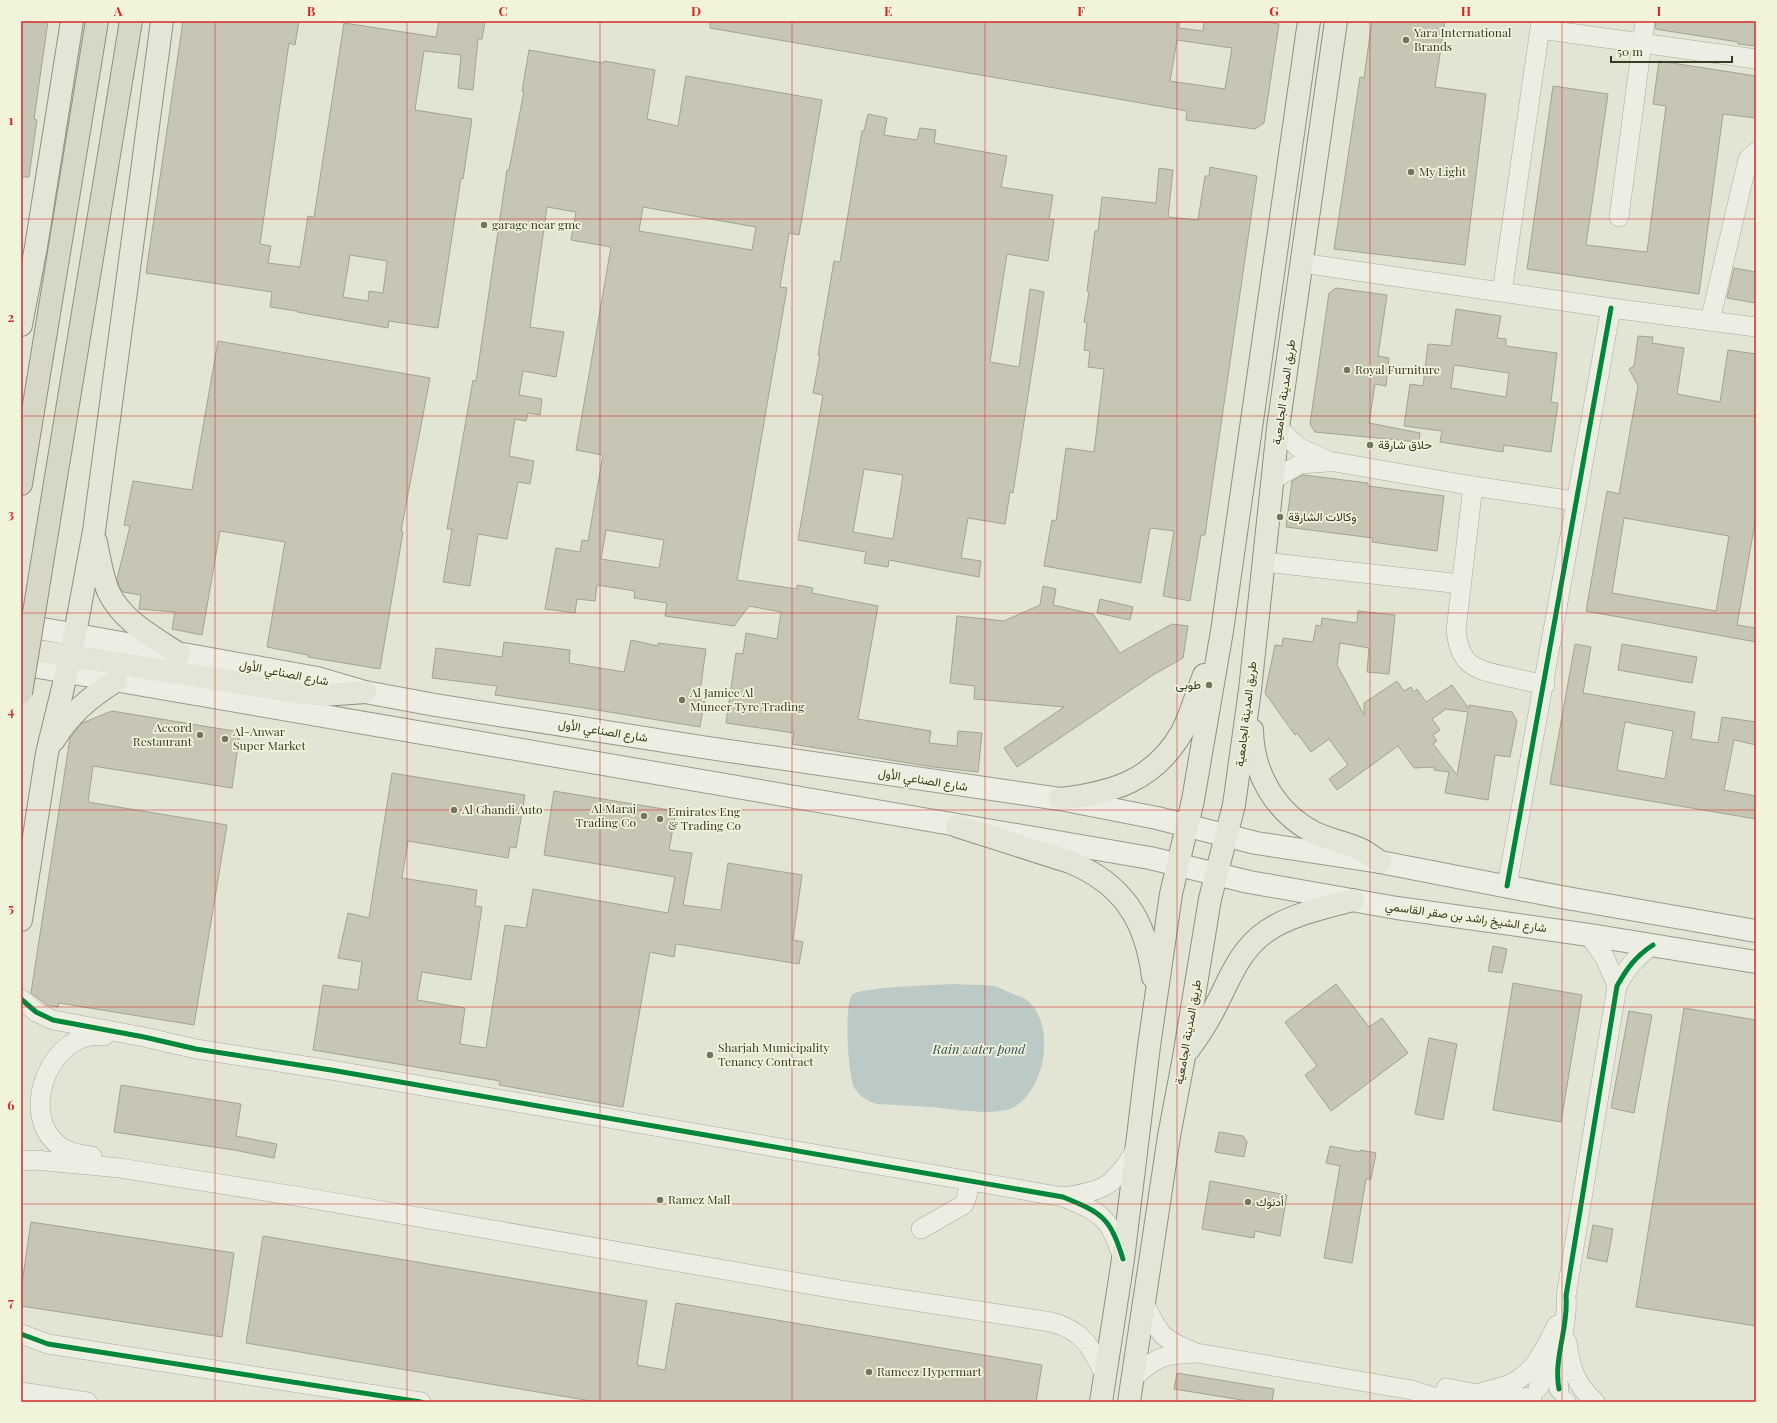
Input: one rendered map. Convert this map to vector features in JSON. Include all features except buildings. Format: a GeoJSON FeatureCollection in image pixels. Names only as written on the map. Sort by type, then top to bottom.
{"type":"FeatureCollection","features":[{"type":"Feature","properties":{"kind":"highway"},"geometry":{"type":"LineString","coordinates":[[21,484],[97,21]]}},
{"type":"Feature","properties":{"kind":"highway"},"geometry":{"type":"LineString","coordinates":[[21,693],[131,21]]}},
{"type":"Feature","properties":{"kind":"main road"},"geometry":{"type":"LineString","coordinates":[[21,325],[36,247],[72,21]]}},
{"type":"Feature","properties":{"kind":"main road"},"geometry":{"type":"LineString","coordinates":[[21,920],[47,753],[71,654],[94,531],[162,21]]}},
{"type":"Feature","properties":{"kind":"main road"},"geometry":{"type":"LineString","coordinates":[[1101,1402],[1123,1259],[1171,894],[1187,825],[1222,631],[1309,21]]}},
{"type":"Feature","properties":{"kind":"main road","name":"طريق المدينة الجامعية"},"geometry":{"type":"LineString","coordinates":[[1129,1402],[1168,1136],[1184,1057],[1210,899],[1225,835],[1234,805],[1250,690],[1278,428],[1336,21]]}},
{"type":"Feature","properties":{"kind":"main road"},"geometry":{"type":"LineString","coordinates":[[94,531],[104,579],[113,601],[132,622],[179,654]]}},
{"type":"Feature","properties":{"kind":"main road","name":"شارع الصناعي الأول"},"geometry":{"type":"LineString","coordinates":[[21,625],[116,682],[1150,858],[1178,865]]}},
{"type":"Feature","properties":{"kind":"main road"},"geometry":{"type":"LineString","coordinates":[[1060,799],[1092,795],[1122,786],[1150,771],[1162,760],[1174,745],[1183,730],[1222,631]]}},
{"type":"Feature","properties":{"kind":"main road"},"geometry":{"type":"LineString","coordinates":[[21,648],[71,654],[324,696],[365,692]]}},
{"type":"Feature","properties":{"kind":"main road","name":"شارع الصناعي الأول"},"geometry":{"type":"LineString","coordinates":[[21,664],[71,654],[179,654],[317,678],[365,692],[435,705],[1060,799],[1187,825]]}},
{"type":"Feature","properties":{"kind":"main road"},"geometry":{"type":"LineString","coordinates":[[47,753],[55,738],[76,711],[98,693],[116,682]]}},
{"type":"Feature","properties":{"kind":"main road"},"geometry":{"type":"LineString","coordinates":[[1250,690],[1254,754],[1262,777],[1275,800],[1288,815],[1300,825],[1314,833],[1361,850],[1380,862]]}},
{"type":"Feature","properties":{"kind":"main road"},"geometry":{"type":"LineString","coordinates":[[1187,825],[1256,843],[1380,862],[1756,931]]}},
{"type":"Feature","properties":{"kind":"main road"},"geometry":{"type":"LineString","coordinates":[[958,826],[1070,862],[1097,875],[1115,889],[1127,902],[1138,920],[1146,939],[1151,960],[1156,1002]]}},
{"type":"Feature","properties":{"kind":"main road","name":"شارع الشيخ راشد بن صقر القاسمي"},"geometry":{"type":"LineString","coordinates":[[1178,865],[1249,882],[1353,900],[1654,945],[1756,962]]}},
{"type":"Feature","properties":{"kind":"main road"},"geometry":{"type":"LineString","coordinates":[[1184,1057],[1212,1014],[1239,960],[1251,944],[1266,931],[1298,915],[1353,900]]}},
{"type":"Feature","properties":{"kind":"street"},"geometry":{"type":"LineString","coordinates":[[157,60],[168,21]]}},
{"type":"Feature","properties":{"kind":"street"},"geometry":{"type":"LineString","coordinates":[[1619,217],[1645,21]]}},
{"type":"Feature","properties":{"kind":"street"},"geometry":{"type":"LineString","coordinates":[[1502,292],[1541,25],[1642,43],[1756,59]]}},
{"type":"Feature","properties":{"kind":"street"},"geometry":{"type":"LineString","coordinates":[[1710,321],[1747,163],[1749,158],[1756,152]]}},
{"type":"Feature","properties":{"kind":"street"},"geometry":{"type":"LineString","coordinates":[[1302,262],[1611,308],[1756,327]]}},
{"type":"Feature","properties":{"kind":"street"},"geometry":{"type":"LineString","coordinates":[[1507,886],[1545,684],[1575,501],[1611,308]]}},
{"type":"Feature","properties":{"kind":"street"},"geometry":{"type":"LineString","coordinates":[[1278,428],[1298,447],[1329,461],[1473,486],[1575,501]]}},
{"type":"Feature","properties":{"kind":"street"},"geometry":{"type":"LineString","coordinates":[[1272,480],[1300,464],[1329,461]]}},
{"type":"Feature","properties":{"kind":"street"},"geometry":{"type":"LineString","coordinates":[[1473,486],[1456,630],[1457,643],[1462,654],[1470,665],[1481,672],[1545,684]]}},
{"type":"Feature","properties":{"kind":"street"},"geometry":{"type":"LineString","coordinates":[[1264,562],[1461,584]]}},
{"type":"Feature","properties":{"kind":"street"},"geometry":{"type":"LineString","coordinates":[[1588,935],[1606,958],[1618,986]]}},
{"type":"Feature","properties":{"kind":"street"},"geometry":{"type":"LineString","coordinates":[[1534,1396],[1547,1373],[1567,1306],[1566,1296],[1618,986],[1625,972],[1635,958],[1654,945]]}},
{"type":"Feature","properties":{"kind":"street"},"geometry":{"type":"LineString","coordinates":[[21,999],[36,1012],[53,1020],[144,1037],[196,1049],[331,1070],[1063,1197],[1091,1209],[1106,1221],[1116,1238],[1123,1259]]}},
{"type":"Feature","properties":{"kind":"street"},"geometry":{"type":"LineString","coordinates":[[120,1168],[101,1159],[70,1152],[58,1145],[48,1135],[43,1122],[40,1107],[42,1090],[46,1074],[54,1060],[65,1048],[76,1040],[89,1036],[102,1036],[129,1041],[144,1037]]}},
{"type":"Feature","properties":{"kind":"street"},"geometry":{"type":"LineString","coordinates":[[1063,1197],[1089,1193],[1110,1183],[1119,1175],[1138,1146]]}},
{"type":"Feature","properties":{"kind":"street"},"geometry":{"type":"LineString","coordinates":[[21,1161],[35,1160],[120,1168],[308,1198],[841,1290],[1051,1322],[1072,1329],[1081,1336],[1095,1354],[1105,1376]]}},
{"type":"Feature","properties":{"kind":"street"},"geometry":{"type":"LineString","coordinates":[[921,1229],[963,1205],[966,1200],[970,1181]]}},
{"type":"Feature","properties":{"kind":"street"},"geometry":{"type":"LineString","coordinates":[[1144,1303],[1164,1338],[1197,1353],[1412,1390],[1433,1386],[1468,1398],[1504,1399],[1534,1396],[1549,1385],[1564,1399]]}},
{"type":"Feature","properties":{"kind":"street"},"geometry":{"type":"LineString","coordinates":[[1468,1398],[1509,1385],[1527,1374],[1540,1358],[1561,1326]]}},
{"type":"Feature","properties":{"kind":"street"},"geometry":{"type":"LineString","coordinates":[[1561,1326],[1558,1366],[1564,1399]]}},
{"type":"Feature","properties":{"kind":"street"},"geometry":{"type":"LineString","coordinates":[[1561,1326],[1573,1373],[1582,1390],[1595,1402]]}},
{"type":"Feature","properties":{"kind":"street"},"geometry":{"type":"LineString","coordinates":[[21,1334],[48,1344]]}},
{"type":"Feature","properties":{"kind":"street"},"geometry":{"type":"LineString","coordinates":[[21,1343],[48,1344],[412,1401]]}},
{"type":"Feature","properties":{"kind":"street"},"geometry":{"type":"LineString","coordinates":[[1133,1378],[1148,1364],[1157,1359],[1176,1354],[1197,1353]]}},
{"type":"Feature","properties":{"kind":"street"},"geometry":{"type":"LineString","coordinates":[[21,1385],[29,1388],[30,1393],[87,1402]]}},
{"type":"Feature","properties":{"kind":"water","name":"Rain water pond"},"geometry":{"type":"Polygon","coordinates":[[[953,984],[998,987],[1027,1000],[1036,1011],[1042,1024],[1044,1040],[1043,1056],[1040,1072],[1034,1086],[1025,1098],[1014,1107],[1006,1110],[985,1112],[877,1104],[862,1097],[855,1089],[850,1071],[847,1024],[850,1000],[853,994],[885,988],[953,984]]]}},
{"type":"Feature","properties":{"kind":"cycle path"},"geometry":{"type":"LineString","coordinates":[[1507,886],[1611,308]]}},
{"type":"Feature","properties":{"kind":"cycle path"},"geometry":{"type":"LineString","coordinates":[[1559,1389],[1558,1366],[1565,1319],[1566,1296],[1617,986],[1632,963],[1653,945]]}},
{"type":"Feature","properties":{"kind":"cycle path"},"geometry":{"type":"LineString","coordinates":[[21,999],[36,1012],[53,1020],[144,1037],[196,1049],[331,1070],[1063,1197],[1087,1208],[1103,1218],[1114,1234],[1123,1259]]}},
{"type":"Feature","properties":{"kind":"cycle path"},"geometry":{"type":"LineString","coordinates":[[21,1334],[48,1344],[421,1402]]}},
{"type":"Feature","properties":{"kind":"place","name":"Yara International Brands"},"geometry":{"type":"Point","coordinates":[1406,40]}},
{"type":"Feature","properties":{"kind":"place","name":"My Light"},"geometry":{"type":"Point","coordinates":[1411,172]}},
{"type":"Feature","properties":{"kind":"place","name":"garage near gmc"},"geometry":{"type":"Point","coordinates":[484,225]}},
{"type":"Feature","properties":{"kind":"place","name":"Royal Furniture"},"geometry":{"type":"Point","coordinates":[1347,370]}},
{"type":"Feature","properties":{"kind":"place","name":"حلاق شارقة"},"geometry":{"type":"Point","coordinates":[1370,445]}},
{"type":"Feature","properties":{"kind":"place","name":"وكالات الشارقة"},"geometry":{"type":"Point","coordinates":[1280,517]}},
{"type":"Feature","properties":{"kind":"place","name":"طوبى"},"geometry":{"type":"Point","coordinates":[1209,685]}},
{"type":"Feature","properties":{"kind":"place","name":"Al Jamiee Al Muneer Tyre Trading"},"geometry":{"type":"Point","coordinates":[682,700]}},
{"type":"Feature","properties":{"kind":"place","name":"Accord Restaurant"},"geometry":{"type":"Point","coordinates":[200,735]}},
{"type":"Feature","properties":{"kind":"place","name":"Al-Anwar Super Market"},"geometry":{"type":"Point","coordinates":[225,739]}},
{"type":"Feature","properties":{"kind":"place","name":"Al Ghandi Auto"},"geometry":{"type":"Point","coordinates":[454,810]}},
{"type":"Feature","properties":{"kind":"place","name":"Al Maraj Trading Co"},"geometry":{"type":"Point","coordinates":[644,816]}},
{"type":"Feature","properties":{"kind":"place","name":"Emirates Eng & Trading Co"},"geometry":{"type":"Point","coordinates":[660,819]}},
{"type":"Feature","properties":{"kind":"place","name":"Sharjah Municipality Tenancy Contract"},"geometry":{"type":"Point","coordinates":[710,1055]}},
{"type":"Feature","properties":{"kind":"place","name":"Ramez Mall"},"geometry":{"type":"Point","coordinates":[660,1200]}},
{"type":"Feature","properties":{"kind":"place","name":"أدنوك"},"geometry":{"type":"Point","coordinates":[1248,1202]}},
{"type":"Feature","properties":{"kind":"place","name":"Rameez Hypermart"},"geometry":{"type":"Point","coordinates":[869,1372]}}]}
